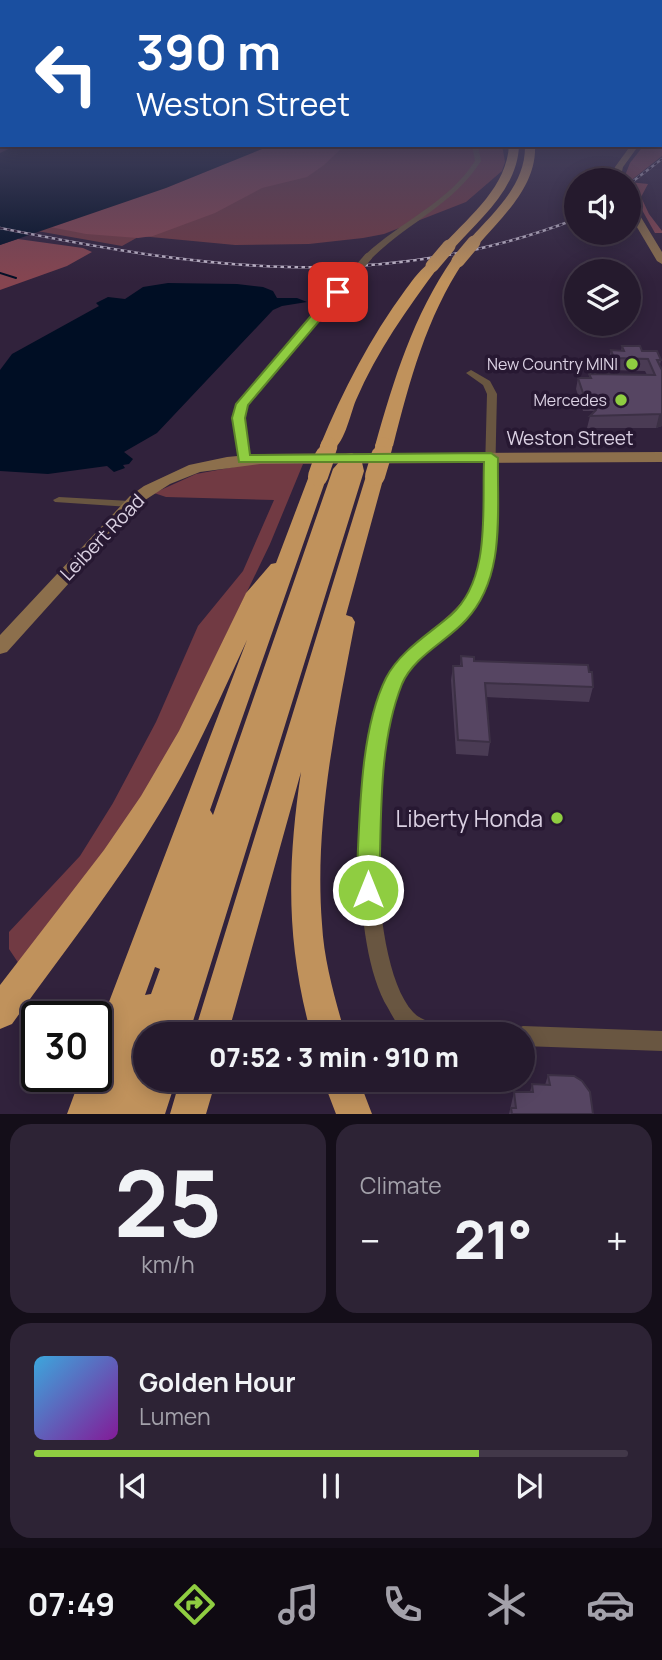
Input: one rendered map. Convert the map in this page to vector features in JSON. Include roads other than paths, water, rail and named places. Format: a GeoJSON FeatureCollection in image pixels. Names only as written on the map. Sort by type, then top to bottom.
{"type":"FeatureCollection","features":[{"type":"Feature","properties":{"kind":"highway"},"geometry":{"type":"LineString","coordinates":[[158,1022],[342,469],[340,452],[363,363],[394,313],[507,178]]}},
{"type":"Feature","properties":{"kind":"highway"},"geometry":{"type":"LineString","coordinates":[[215,1022],[417,333],[440,287],[458,261],[525,178]]}},
{"type":"Feature","properties":{"kind":"highway"},"geometry":{"type":"LineString","coordinates":[[85,1114],[318,476],[340,452]]}},
{"type":"Feature","properties":{"kind":"highway"},"geometry":{"type":"LineString","coordinates":[[176,1022],[355,471],[340,452]]}},
{"type":"Feature","properties":{"kind":"highway"},"geometry":{"type":"LineString","coordinates":[[0,1012],[114,859],[151,804],[190,734],[257,593],[286,562]]}},
{"type":"Feature","properties":{"kind":"highway"},"geometry":{"type":"LineString","coordinates":[[325,1022],[309,946],[305,862],[326,710],[349,599],[346,573]]}},
{"type":"Feature","properties":{"kind":"highway"},"geometry":{"type":"LineString","coordinates":[[116,1114],[192,870],[198,837],[200,794]]}},
{"type":"Feature","properties":{"kind":"highway"},"geometry":{"type":"LineString","coordinates":[[127,1114],[134,1092]]}},
{"type":"Feature","properties":{"kind":"highway"},"geometry":{"type":"LineString","coordinates":[[147,1114],[154,1092]]}},
{"type":"Feature","properties":{"kind":"highway"},"geometry":{"type":"LineString","coordinates":[[188,1114],[194,1092]]}},
{"type":"Feature","properties":{"kind":"highway"},"geometry":{"type":"LineString","coordinates":[[346,1092],[354,1114]]}},
{"type":"Feature","properties":{"kind":"street"},"geometry":{"type":"LineString","coordinates":[[244,460],[239,418],[245,399],[381,244],[462,184],[466,178]]}},
{"type":"Feature","properties":{"kind":"street"},"geometry":{"type":"LineString","coordinates":[[641,226],[662,261]]}},
{"type":"Feature","properties":{"kind":"street"},"geometry":{"type":"LineString","coordinates":[[410,1022],[398,1010],[375,946],[367,860],[381,721],[395,679],[410,658],[460,616],[477,594],[488,560],[492,394],[487,383],[471,373]]}},
{"type":"Feature","properties":{"kind":"street","name":"Weston Street"},"geometry":{"type":"LineString","coordinates":[[340,452],[491,458],[662,457]]}},
{"type":"Feature","properties":{"kind":"street","name":"Leibert Road"},"geometry":{"type":"LineString","coordinates":[[0,647],[130,504],[148,489],[177,475],[208,465],[340,452]]}},
{"type":"Feature","properties":{"kind":"street"},"geometry":{"type":"LineString","coordinates":[[59,500],[130,504]]}},
{"type":"Feature","properties":{"kind":"street"},"geometry":{"type":"LineString","coordinates":[[535,1036],[662,1041]]}},
{"type":"Feature","properties":{"kind":"water"},"geometry":{"type":"Polygon","coordinates":[[[0,178],[191,178],[166,188],[0,245],[0,178]]]}},
{"type":"Feature","properties":{"kind":"water"},"geometry":{"type":"Polygon","coordinates":[[[168,283],[263,287],[273,291],[277,298],[297,298],[307,302],[273,310],[157,433],[124,452],[133,459],[129,464],[123,465],[125,468],[114,472],[107,466],[48,474],[0,471],[0,370],[12,354],[99,306],[96,303],[108,297],[125,299],[143,287],[168,283]]]}},
{"type":"Feature","properties":{"kind":"waterway"},"geometry":{"type":"LineString","coordinates":[[0,273],[16,278]]}},
{"type":"Feature","properties":{"kind":"railway"},"geometry":{"type":"LineString","coordinates":[[0,228],[146,254],[218,263],[289,267],[360,266],[431,258],[503,243],[564,223]]}},
{"type":"Feature","properties":{"kind":"place","name":"New Country MINI"},"geometry":{"type":"Point","coordinates":[632,364]}},
{"type":"Feature","properties":{"kind":"place","name":"Mercedes"},"geometry":{"type":"Point","coordinates":[621,400]}},
{"type":"Feature","properties":{"kind":"place","name":"Liberty Honda"},"geometry":{"type":"Point","coordinates":[557,818]}}]}
